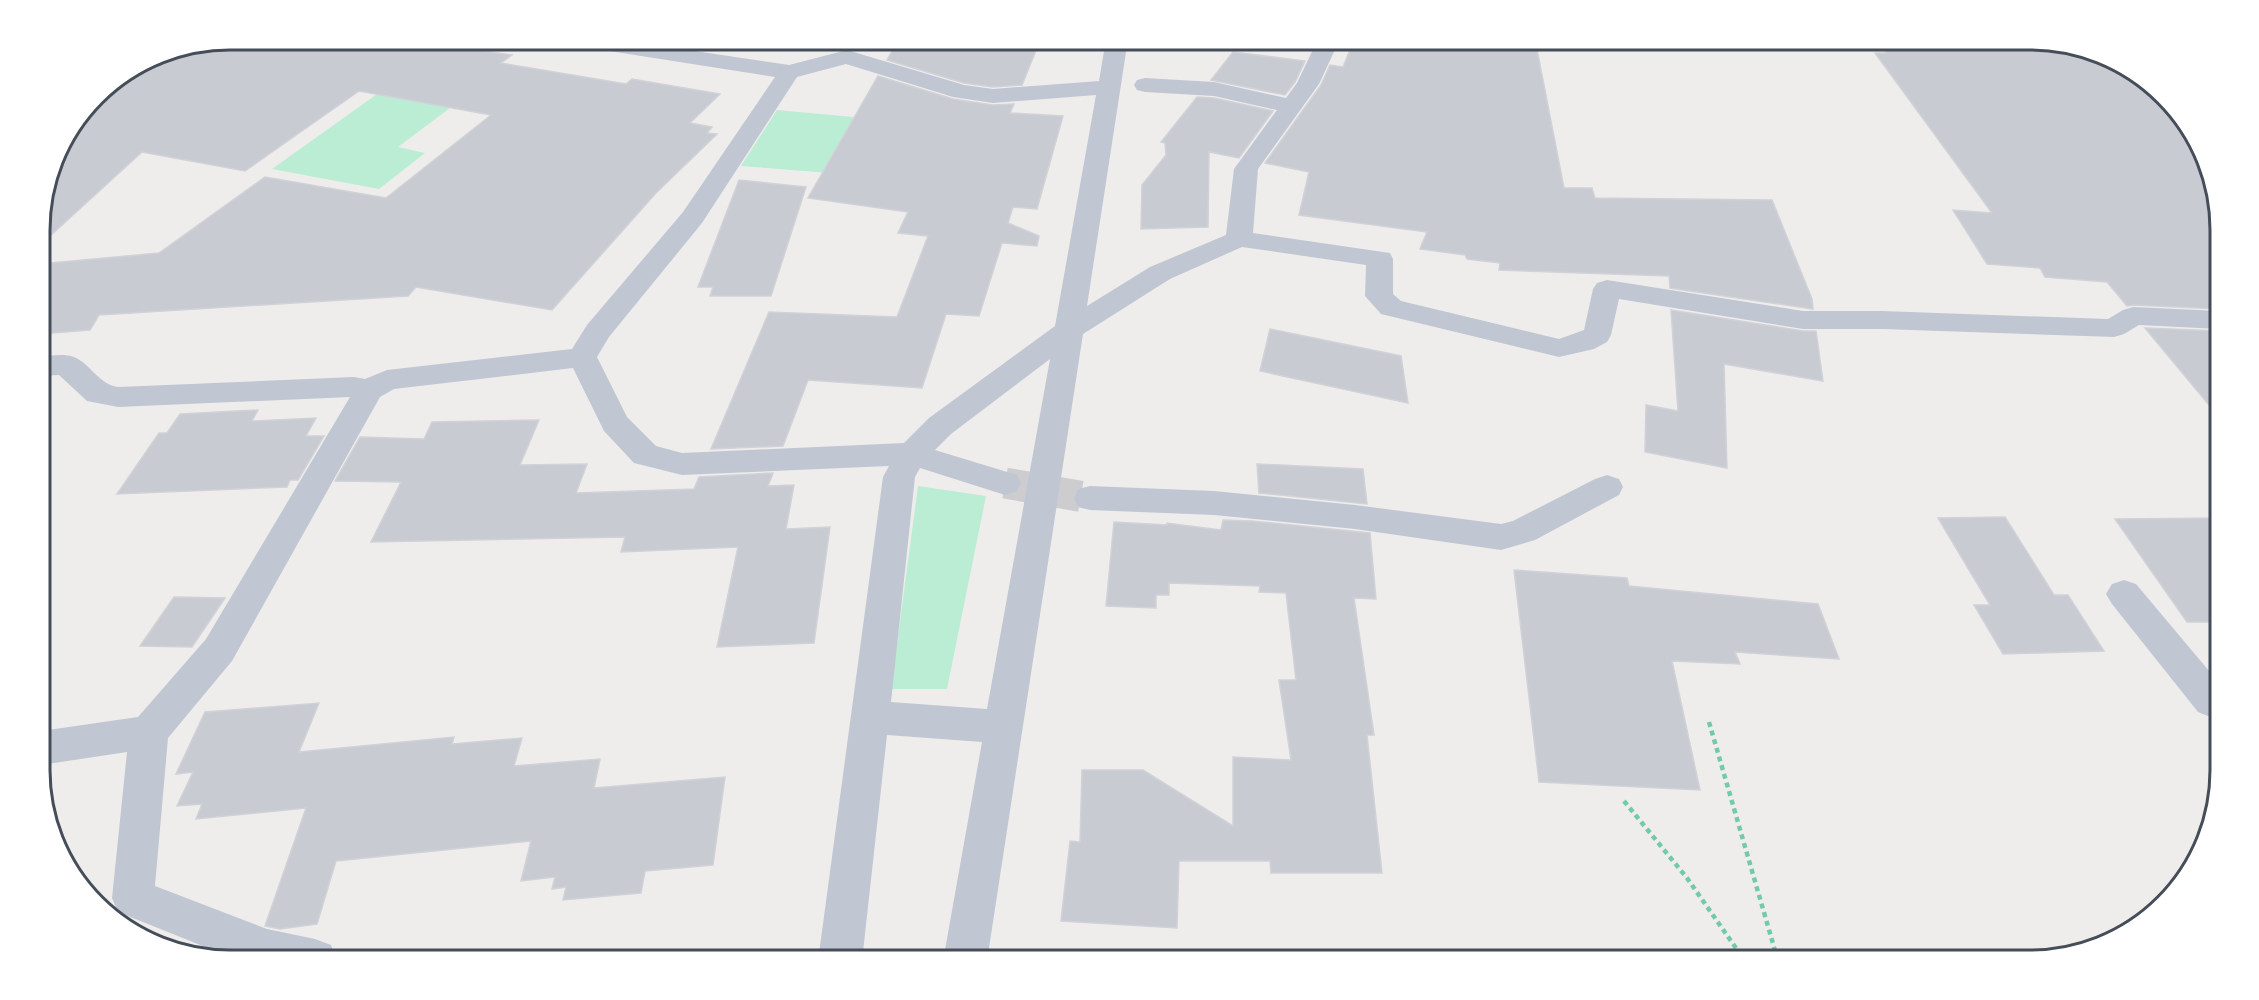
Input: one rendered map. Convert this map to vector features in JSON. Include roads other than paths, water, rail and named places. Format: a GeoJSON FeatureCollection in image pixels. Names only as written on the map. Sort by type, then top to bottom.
{"type":"FeatureCollection","features":[{"type":"Feature","properties":{"kind":"street"},"geometry":{"type":"LineString","coordinates":[[643,50],[789,72],[846,50]]}},
{"type":"Feature","properties":{"kind":"street"},"geometry":{"type":"LineString","coordinates":[[856,50],[961,92],[993,96],[1109,87]]}},
{"type":"Feature","properties":{"kind":"street"},"geometry":{"type":"LineString","coordinates":[[967,950],[1115,50]]}},
{"type":"Feature","properties":{"kind":"street"},"geometry":{"type":"LineString","coordinates":[[1239,239],[1246,169],[1308,84],[1324,50]]}},
{"type":"Feature","properties":{"kind":"street"},"geometry":{"type":"LineString","coordinates":[[582,357],[597,332],[693,217],[789,72]]}},
{"type":"Feature","properties":{"kind":"street"},"geometry":{"type":"LineString","coordinates":[[1144,85],[1214,89],[1292,106]]}},
{"type":"Feature","properties":{"kind":"street"},"geometry":{"type":"LineString","coordinates":[[841,950],[898,477],[912,454],[940,426],[1069,330],[1160,273],[1239,239],[1380,258],[1378,296],[1391,308],[1559,348],[1584,342],[1597,335],[1607,289],[1803,320],[1882,320],[2114,328],[2133,316],[2210,320]]}},
{"type":"Feature","properties":{"kind":"street"},"geometry":{"type":"LineString","coordinates":[[265,950],[210,926],[133,898],[150,732],[219,650],[369,390],[387,380],[582,357]]}},
{"type":"Feature","properties":{"kind":"street"},"geometry":{"type":"LineString","coordinates":[[582,357],[615,423],[645,455],[682,464],[912,454],[1005,483]]}},
{"type":"Feature","properties":{"kind":"street"},"geometry":{"type":"LineString","coordinates":[[50,366],[66,365],[98,394],[118,397],[354,387],[369,390]]}},
{"type":"Feature","properties":{"kind":"street"},"geometry":{"type":"LineString","coordinates":[[1090,498],[1238,505],[1355,517],[1501,537],[1523,531],[1607,487]]}},
{"type":"Feature","properties":{"kind":"street"},"geometry":{"type":"LineString","coordinates":[[2124,594],[2210,700]]}},
{"type":"Feature","properties":{"kind":"street"},"geometry":{"type":"LineString","coordinates":[[870,717],[1004,727]]}},
{"type":"Feature","properties":{"kind":"street"},"geometry":{"type":"LineString","coordinates":[[50,748],[150,732]]}},
{"type":"Feature","properties":{"kind":"tunnel"},"geometry":{"type":"LineString","coordinates":[[1005,483],[1090,498]]}}]}
